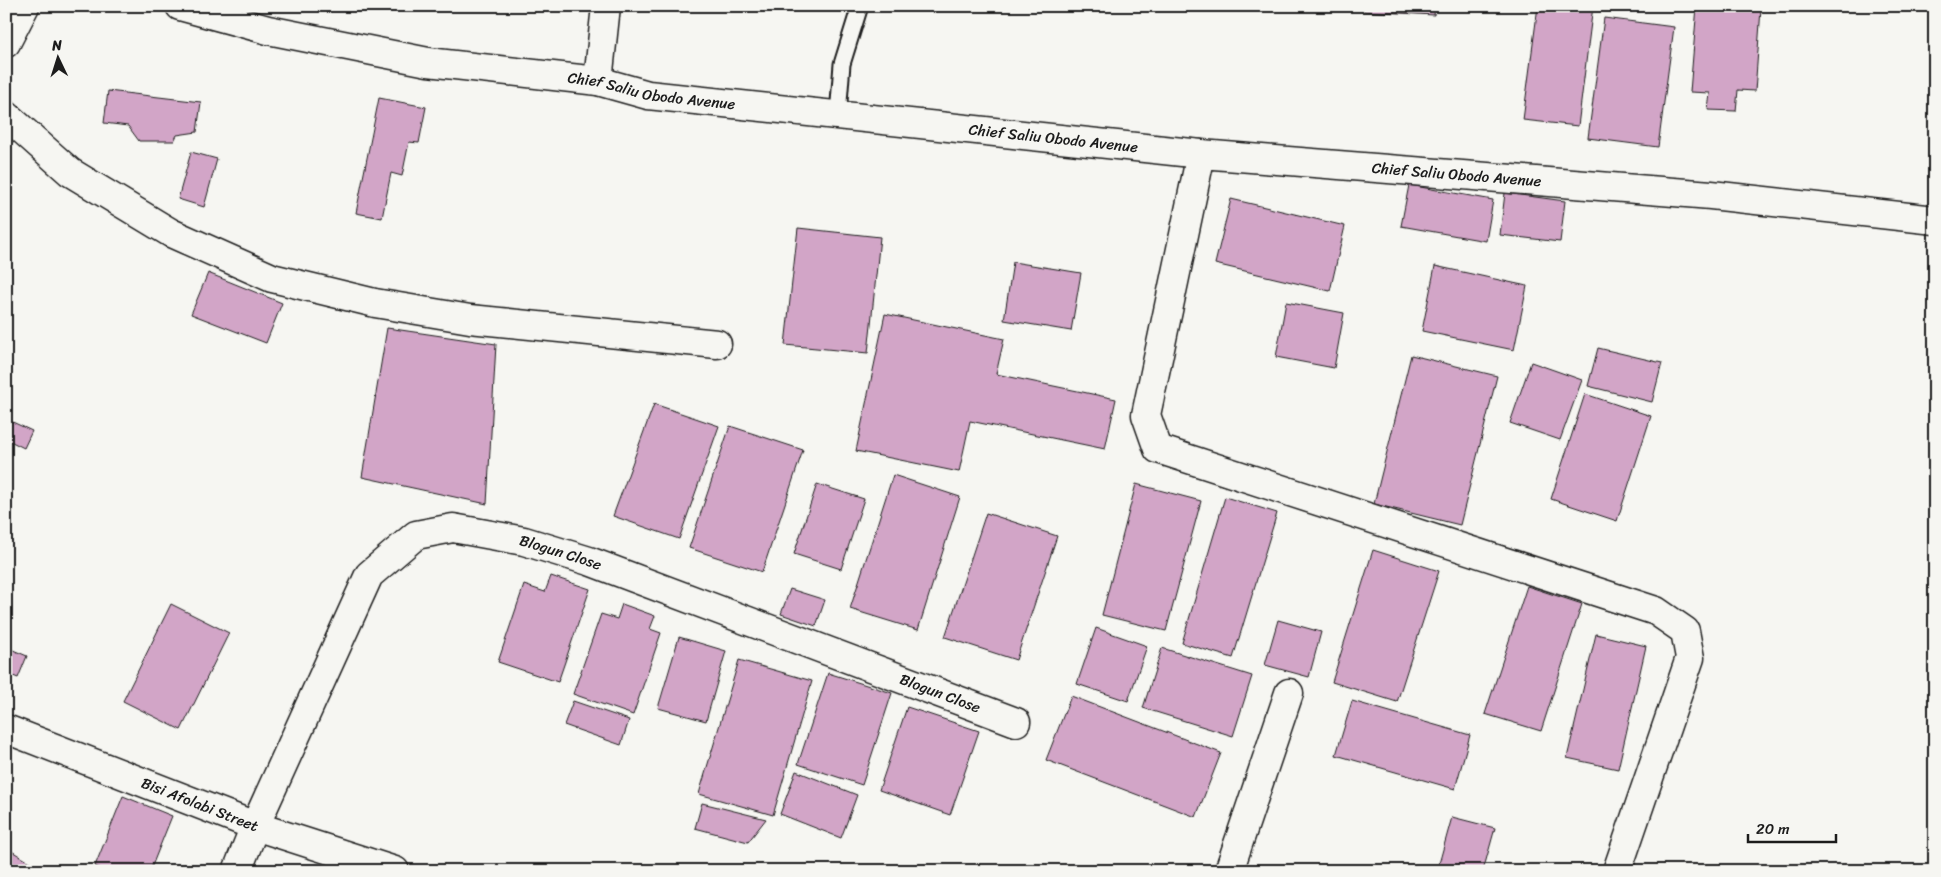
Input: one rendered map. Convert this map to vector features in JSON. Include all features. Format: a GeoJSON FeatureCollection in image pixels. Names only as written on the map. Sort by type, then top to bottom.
{"type":"FeatureCollection","features":[{"type":"Feature","properties":{"kind":"street"},"geometry":{"type":"LineString","coordinates":[[6,43],[25,6]]}},
{"type":"Feature","properties":{"kind":"street","name":"Chief Saliu Obodo Avenue"},"geometry":{"type":"LineString","coordinates":[[180,6],[268,30],[428,62],[598,81],[648,95],[1201,154],[1711,195],[1935,220]]}},
{"type":"Feature","properties":{"kind":"street"},"geometry":{"type":"LineString","coordinates":[[598,81],[606,6]]}},
{"type":"Feature","properties":{"kind":"street"},"geometry":{"type":"LineString","coordinates":[[6,115],[70,172],[171,233],[272,278],[375,303],[470,320],[717,344]]}},
{"type":"Feature","properties":{"kind":"street"},"geometry":{"type":"LineString","coordinates":[[1201,154],[1146,415],[1158,449],[1656,612],[1685,631],[1690,658],[1617,871]]}},
{"type":"Feature","properties":{"kind":"street","name":"Blogun Close"},"geometry":{"type":"LineString","coordinates":[[237,871],[255,826],[369,575],[416,535],[453,528],[524,541],[590,561],[1016,722]]}},
{"type":"Feature","properties":{"kind":"street"},"geometry":{"type":"LineString","coordinates":[[1229,871],[1289,693]]}},
{"type":"Feature","properties":{"kind":"street","name":"Bisi Afolabi Street"},"geometry":{"type":"LineString","coordinates":[[6,729],[255,826],[395,871]]}},
{"type":"Feature","properties":{"kind":"lane"},"geometry":{"type":"LineString","coordinates":[[838,115],[842,64],[860,6]]}},
{"type":"Feature","properties":{"kind":"building"},"geometry":{"type":"Polygon","coordinates":[[[1364,6],[1435,6],[1434,15],[1364,11],[1364,6]]]}},
{"type":"Feature","properties":{"kind":"building"},"geometry":{"type":"Polygon","coordinates":[[[1538,6],[1593,6],[1578,126],[1523,120],[1538,6]]]}},
{"type":"Feature","properties":{"kind":"building"},"geometry":{"type":"Polygon","coordinates":[[[1697,6],[1761,9],[1755,91],[1738,90],[1736,111],[1708,110],[1710,93],[1690,92],[1697,6]]]}},
{"type":"Feature","properties":{"kind":"building"},"geometry":{"type":"Polygon","coordinates":[[[1604,18],[1674,27],[1658,147],[1588,138],[1604,18]]]}},
{"type":"Feature","properties":{"kind":"building"},"geometry":{"type":"Polygon","coordinates":[[[108,91],[201,102],[197,132],[177,135],[174,141],[139,141],[128,126],[104,123],[108,91]]]}},
{"type":"Feature","properties":{"kind":"building"},"geometry":{"type":"Polygon","coordinates":[[[379,98],[426,107],[419,143],[409,142],[402,176],[391,173],[382,218],[356,213],[379,98]]]}},
{"type":"Feature","properties":{"kind":"building"},"geometry":{"type":"Polygon","coordinates":[[[191,152],[217,159],[204,207],[178,199],[191,152]]]}},
{"type":"Feature","properties":{"kind":"building"},"geometry":{"type":"Polygon","coordinates":[[[1409,185],[1493,200],[1486,241],[1401,226],[1409,185]]]}},
{"type":"Feature","properties":{"kind":"building"},"geometry":{"type":"Polygon","coordinates":[[[1505,193],[1565,201],[1560,242],[1500,235],[1505,193]]]}},
{"type":"Feature","properties":{"kind":"building"},"geometry":{"type":"Polygon","coordinates":[[[1231,199],[1345,226],[1330,291],[1215,264],[1231,199]]]}},
{"type":"Feature","properties":{"kind":"building"},"geometry":{"type":"Polygon","coordinates":[[[798,228],[880,237],[868,353],[785,345],[798,228]]]}},
{"type":"Feature","properties":{"kind":"building"},"geometry":{"type":"Polygon","coordinates":[[[1013,262],[1081,273],[1071,331],[1004,320],[1013,262]]]}},
{"type":"Feature","properties":{"kind":"building"},"geometry":{"type":"Polygon","coordinates":[[[1435,266],[1527,286],[1514,350],[1422,331],[1435,266]]]}},
{"type":"Feature","properties":{"kind":"building"},"geometry":{"type":"Polygon","coordinates":[[[208,273],[282,303],[266,343],[191,314],[208,273]]]}},
{"type":"Feature","properties":{"kind":"building"},"geometry":{"type":"Polygon","coordinates":[[[1286,302],[1344,313],[1334,368],[1276,357],[1286,302]]]}},
{"type":"Feature","properties":{"kind":"building"},"geometry":{"type":"Polygon","coordinates":[[[885,314],[1004,339],[996,374],[1116,399],[1105,449],[970,421],[959,472],[856,451],[885,314]]]}},
{"type":"Feature","properties":{"kind":"building"},"geometry":{"type":"Polygon","coordinates":[[[387,328],[496,344],[487,504],[362,477],[387,328]]]}},
{"type":"Feature","properties":{"kind":"building"},"geometry":{"type":"Polygon","coordinates":[[[1598,348],[1662,363],[1652,402],[1588,386],[1598,348]]]}},
{"type":"Feature","properties":{"kind":"building"},"geometry":{"type":"Polygon","coordinates":[[[1411,355],[1497,376],[1460,525],[1374,504],[1411,355]]]}},
{"type":"Feature","properties":{"kind":"building"},"geometry":{"type":"Polygon","coordinates":[[[1531,362],[1582,380],[1560,440],[1510,423],[1531,362]]]}},
{"type":"Feature","properties":{"kind":"building"},"geometry":{"type":"Polygon","coordinates":[[[1585,394],[1651,416],[1617,521],[1551,499],[1585,394]]]}},
{"type":"Feature","properties":{"kind":"building"},"geometry":{"type":"Polygon","coordinates":[[[654,404],[719,426],[679,539],[613,516],[654,404]]]}},
{"type":"Feature","properties":{"kind":"building"},"geometry":{"type":"Polygon","coordinates":[[[6,419],[32,431],[24,448],[6,439],[6,419]]]}},
{"type":"Feature","properties":{"kind":"building"},"geometry":{"type":"Polygon","coordinates":[[[730,426],[803,450],[762,572],[689,548],[730,426]]]}},
{"type":"Feature","properties":{"kind":"building"},"geometry":{"type":"Polygon","coordinates":[[[893,475],[960,497],[918,630],[850,609],[893,475]]]}},
{"type":"Feature","properties":{"kind":"building"},"geometry":{"type":"Polygon","coordinates":[[[817,484],[864,499],[841,569],[794,554],[817,484]]]}},
{"type":"Feature","properties":{"kind":"building"},"geometry":{"type":"Polygon","coordinates":[[[1136,484],[1201,501],[1166,631],[1102,615],[1136,484]]]}},
{"type":"Feature","properties":{"kind":"building"},"geometry":{"type":"Polygon","coordinates":[[[1225,497],[1277,513],[1233,658],[1182,643],[1225,497]]]}},
{"type":"Feature","properties":{"kind":"building"},"geometry":{"type":"Polygon","coordinates":[[[986,513],[1057,536],[1016,660],[945,637],[986,513]]]}},
{"type":"Feature","properties":{"kind":"building"},"geometry":{"type":"Polygon","coordinates":[[[1373,550],[1439,571],[1397,702],[1332,682],[1373,550]]]}},
{"type":"Feature","properties":{"kind":"building"},"geometry":{"type":"Polygon","coordinates":[[[551,576],[590,589],[558,682],[498,662],[524,585],[545,592],[551,576]]]}},
{"type":"Feature","properties":{"kind":"building"},"geometry":{"type":"Polygon","coordinates":[[[1527,586],[1582,604],[1541,731],[1485,714],[1527,586]]]}},
{"type":"Feature","properties":{"kind":"building"},"geometry":{"type":"Polygon","coordinates":[[[790,589],[825,600],[816,626],[781,614],[790,589]]]}},
{"type":"Feature","properties":{"kind":"building"},"geometry":{"type":"Polygon","coordinates":[[[171,604],[229,633],[181,730],[123,701],[171,604]]]}},
{"type":"Feature","properties":{"kind":"building"},"geometry":{"type":"Polygon","coordinates":[[[622,604],[655,616],[650,629],[661,633],[633,715],[573,694],[601,614],[617,619],[622,604]]]}},
{"type":"Feature","properties":{"kind":"building"},"geometry":{"type":"Polygon","coordinates":[[[1278,620],[1321,632],[1309,677],[1265,665],[1278,620]]]}},
{"type":"Feature","properties":{"kind":"building"},"geometry":{"type":"Polygon","coordinates":[[[1096,628],[1147,646],[1128,701],[1077,684],[1096,628]]]}},
{"type":"Feature","properties":{"kind":"building"},"geometry":{"type":"Polygon","coordinates":[[[1596,634],[1646,646],[1618,769],[1567,758],[1596,634]]]}},
{"type":"Feature","properties":{"kind":"building"},"geometry":{"type":"Polygon","coordinates":[[[679,637],[726,651],[706,721],[658,708],[679,637]]]}},
{"type":"Feature","properties":{"kind":"building"},"geometry":{"type":"Polygon","coordinates":[[[6,647],[27,656],[18,678],[6,673],[6,647]]]}},
{"type":"Feature","properties":{"kind":"building"},"geometry":{"type":"Polygon","coordinates":[[[1162,648],[1252,676],[1233,736],[1143,708],[1162,648]]]}},
{"type":"Feature","properties":{"kind":"building"},"geometry":{"type":"Polygon","coordinates":[[[739,660],[812,681],[773,815],[699,794],[739,660]]]}},
{"type":"Feature","properties":{"kind":"building"},"geometry":{"type":"Polygon","coordinates":[[[828,673],[892,693],[862,785],[798,764],[828,673]]]}},
{"type":"Feature","properties":{"kind":"building"},"geometry":{"type":"Polygon","coordinates":[[[1071,696],[1221,753],[1196,817],[1046,760],[1071,696]]]}},
{"type":"Feature","properties":{"kind":"building"},"geometry":{"type":"Polygon","coordinates":[[[573,701],[629,720],[621,745],[564,725],[573,701]]]}},
{"type":"Feature","properties":{"kind":"building"},"geometry":{"type":"Polygon","coordinates":[[[1352,701],[1470,735],[1455,789],[1336,755],[1352,701]]]}},
{"type":"Feature","properties":{"kind":"building"},"geometry":{"type":"Polygon","coordinates":[[[907,707],[979,731],[950,815],[879,790],[907,707]]]}},
{"type":"Feature","properties":{"kind":"building"},"geometry":{"type":"Polygon","coordinates":[[[796,771],[857,795],[841,838],[780,814],[796,771]]]}},
{"type":"Feature","properties":{"kind":"building"},"geometry":{"type":"Polygon","coordinates":[[[123,796],[172,816],[150,871],[107,871],[95,866],[123,796]]]}},
{"type":"Feature","properties":{"kind":"building"},"geometry":{"type":"Polygon","coordinates":[[[702,803],[766,819],[748,842],[695,828],[702,803]]]}},
{"type":"Feature","properties":{"kind":"building"},"geometry":{"type":"Polygon","coordinates":[[[1452,817],[1495,828],[1483,871],[1437,871],[1452,817]]]}},
{"type":"Feature","properties":{"kind":"building"},"geometry":{"type":"Polygon","coordinates":[[[10,850],[44,871],[6,871],[6,856],[10,850]]]}}]}
